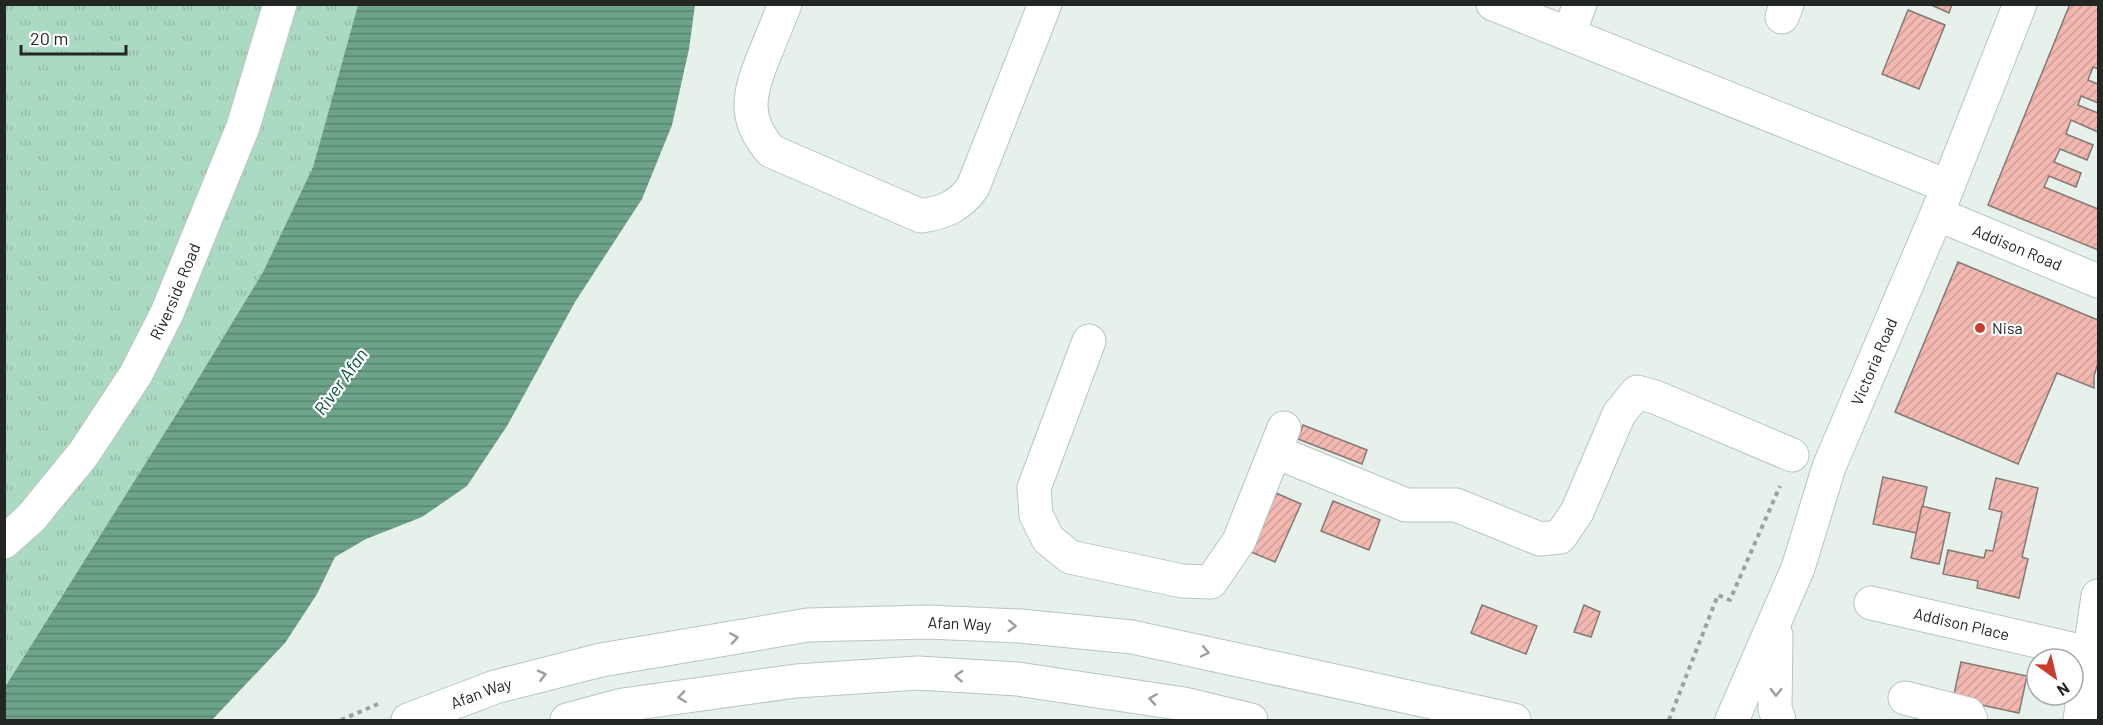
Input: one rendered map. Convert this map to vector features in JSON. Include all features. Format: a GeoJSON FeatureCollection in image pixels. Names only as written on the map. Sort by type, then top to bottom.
{"type":"FeatureCollection","features":[{"type":"Feature","properties":{"kind":"street","name":"Riverside Road"},"geometry":{"type":"LineString","coordinates":[[4,542],[31,519],[84,453],[136,374],[167,313],[243,127],[280,4]]}},
{"type":"Feature","properties":{"kind":"street"},"geometry":{"type":"LineString","coordinates":[[785,4],[752,84],[750,104],[753,124],[762,141],[771,151],[921,216],[937,214],[952,207],[966,198],[973,188],[1044,5]]}},
{"type":"Feature","properties":{"kind":"street","name":"Addison Road"},"geometry":{"type":"LineString","coordinates":[[1493,4],[1574,19],[1942,200],[2098,281]]}},
{"type":"Feature","properties":{"kind":"street","name":"Victoria Road"},"geometry":{"type":"LineString","coordinates":[[1732,720],[1798,568],[1829,468],[1942,200],[2020,4]]}},
{"type":"Feature","properties":{"kind":"street"},"geometry":{"type":"LineString","coordinates":[[1089,341],[1034,488],[1036,515],[1048,539],[1070,557],[1182,581],[1211,582],[1239,541],[1280,440],[1406,505],[1456,505],[1540,539],[1560,537],[1566,529],[1577,512],[1619,414],[1637,392],[1655,397],[1674,407],[1792,455]]}},
{"type":"Feature","properties":{"kind":"street"},"geometry":{"type":"LineString","coordinates":[[2080,720],[2098,596]]}},
{"type":"Feature","properties":{"kind":"street","name":"Addison Place"},"geometry":{"type":"LineString","coordinates":[[1871,603],[2089,653]]}},
{"type":"Feature","properties":{"kind":"street"},"geometry":{"type":"LineString","coordinates":[[1776,621],[1775,709],[1779,720]]}},
{"type":"Feature","properties":{"kind":"street","name":"Afan Way"},"geometry":{"type":"LineString","coordinates":[[408,720],[495,687],[601,660],[808,625],[928,622],[1020,626],[1132,637],[1514,720]]}},
{"type":"Feature","properties":{"kind":"street"},"geometry":{"type":"LineString","coordinates":[[567,720],[623,705],[784,683],[918,674],[1018,679],[1184,704],[1251,720]]}},
{"type":"Feature","properties":{"kind":"street"},"geometry":{"type":"LineString","coordinates":[[1905,698],[1968,714],[1971,720]]}},
{"type":"Feature","properties":{"kind":"path"},"geometry":{"type":"LineString","coordinates":[[1669,720],[1718,595],[1730,600],[1777,494]]}},
{"type":"Feature","properties":{"kind":"green space"},"geometry":{"type":"Polygon","coordinates":[[[5,5],[358,5],[313,167],[263,272],[5,687],[5,5]]]}},
{"type":"Feature","properties":{"kind":"water","name":"River Afan"},"geometry":{"type":"Polygon","coordinates":[[[358,5],[695,5],[689,49],[672,125],[642,199],[575,302],[507,426],[467,486],[422,517],[366,539],[335,557],[317,594],[285,643],[212,720],[5,720],[5,687],[263,272],[313,167],[358,5]]]}},
{"type":"Feature","properties":{"kind":"building"},"geometry":{"type":"Polygon","coordinates":[[[1929,4],[1952,4],[1949,13],[1929,4]]]}},
{"type":"Feature","properties":{"kind":"building"},"geometry":{"type":"Polygon","coordinates":[[[2070,4],[2098,4],[2098,69],[2093,67],[2088,80],[2098,84],[2098,103],[2081,96],[2078,105],[2098,113],[2098,132],[2071,120],[2066,134],[2093,145],[2087,160],[2060,149],[2054,162],[2081,173],[2076,187],[2049,176],[2044,187],[2098,209],[2098,250],[1988,205],[2070,4]]]}},
{"type":"Feature","properties":{"kind":"building"},"geometry":{"type":"Polygon","coordinates":[[[1908,10],[1945,25],[1919,89],[1882,74],[1908,10]]]}},
{"type":"Feature","properties":{"kind":"building"},"geometry":{"type":"Polygon","coordinates":[[[1958,262],[2098,320],[2098,363],[2094,376],[2094,388],[2057,373],[2018,464],[1895,412],[1958,262]]]}},
{"type":"Feature","properties":{"kind":"building"},"geometry":{"type":"Polygon","coordinates":[[[1303,425],[1367,450],[1362,464],[1298,439],[1303,425]]]}},
{"type":"Feature","properties":{"kind":"building"},"geometry":{"type":"Polygon","coordinates":[[[1883,477],[1927,487],[1917,533],[1873,524],[1883,477]]]}},
{"type":"Feature","properties":{"kind":"building"},"geometry":{"type":"Polygon","coordinates":[[[1996,478],[2038,488],[2022,557],[2028,559],[2019,598],[1977,588],[1978,581],[1943,574],[1948,550],[1984,558],[1986,550],[1993,551],[2002,512],[1989,509],[1996,478]]]}},
{"type":"Feature","properties":{"kind":"building"},"geometry":{"type":"Polygon","coordinates":[[[1276,493],[1301,504],[1275,562],[1251,552],[1276,493]]]}},
{"type":"Feature","properties":{"kind":"building"},"geometry":{"type":"Polygon","coordinates":[[[1333,501],[1380,520],[1369,550],[1321,531],[1333,501]]]}},
{"type":"Feature","properties":{"kind":"building"},"geometry":{"type":"Polygon","coordinates":[[[1922,506],[1950,513],[1939,564],[1911,558],[1922,506]]]}},
{"type":"Feature","properties":{"kind":"building"},"geometry":{"type":"Polygon","coordinates":[[[1482,605],[1537,626],[1526,654],[1471,633],[1482,605]]]}},
{"type":"Feature","properties":{"kind":"building"},"geometry":{"type":"Polygon","coordinates":[[[1584,605],[1600,612],[1591,637],[1574,632],[1584,605]]]}},
{"type":"Feature","properties":{"kind":"building"},"geometry":{"type":"Polygon","coordinates":[[[1961,662],[2025,676],[2019,713],[1953,699],[1961,662]]]}},
{"type":"Feature","properties":{"kind":"place","name":"Nisa"},"geometry":{"type":"Point","coordinates":[1980,328]}}]}
